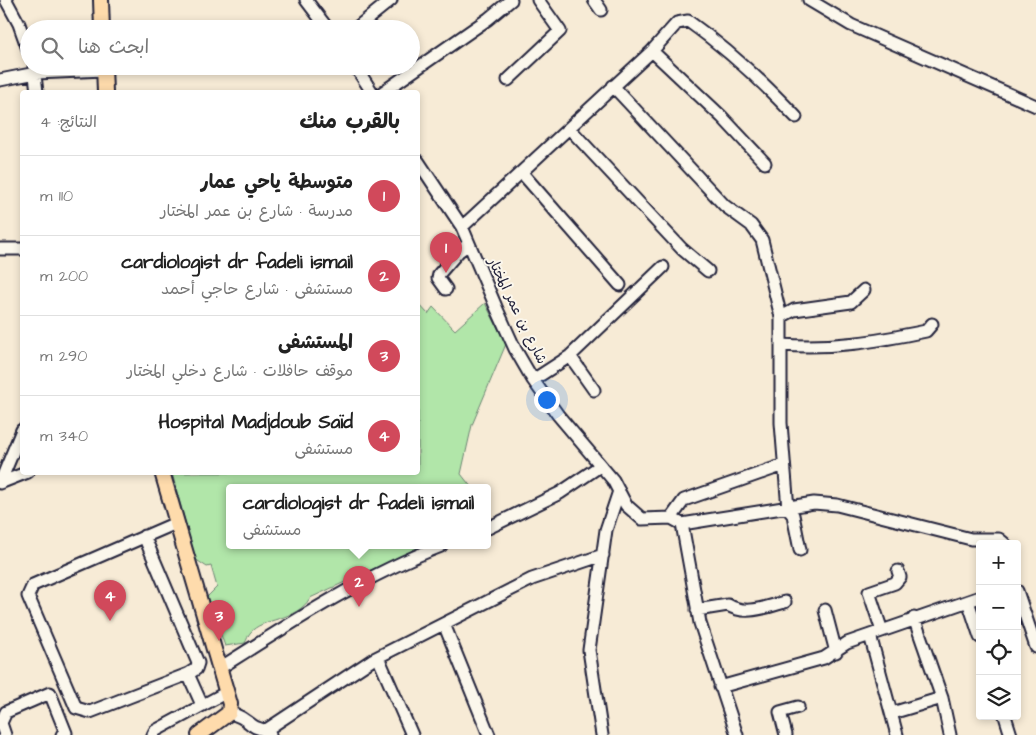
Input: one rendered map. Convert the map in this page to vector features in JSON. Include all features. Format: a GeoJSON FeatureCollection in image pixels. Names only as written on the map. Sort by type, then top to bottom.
{"type":"FeatureCollection","features":[{"type":"Feature","properties":{"kind":"main road"},"geometry":{"type":"LineString","coordinates":[[101,0],[102,20]]}},
{"type":"Feature","properties":{"kind":"main road"},"geometry":{"type":"LineString","coordinates":[[104,75],[105,90]]}},
{"type":"Feature","properties":{"kind":"main road"},"geometry":{"type":"LineString","coordinates":[[163,475],[227,692],[229,713],[200,735]]}},
{"type":"Feature","properties":{"kind":"street"},"geometry":{"type":"LineString","coordinates":[[6,0],[20,29]]}},
{"type":"Feature","properties":{"kind":"street"},"geometry":{"type":"LineString","coordinates":[[306,0],[321,20]]}},
{"type":"Feature","properties":{"kind":"street"},"geometry":{"type":"LineString","coordinates":[[366,20],[391,0]]}},
{"type":"Feature","properties":{"kind":"street"},"geometry":{"type":"LineString","coordinates":[[420,66],[488,19],[510,0]]}},
{"type":"Feature","properties":{"kind":"street"},"geometry":{"type":"LineString","coordinates":[[508,80],[560,31],[538,0]]}},
{"type":"Feature","properties":{"kind":"street"},"geometry":{"type":"LineString","coordinates":[[594,0],[601,10]]}},
{"type":"Feature","properties":{"kind":"street"},"geometry":{"type":"LineString","coordinates":[[809,0],[851,25],[1036,106]]}},
{"type":"Feature","properties":{"kind":"street"},"geometry":{"type":"LineString","coordinates":[[462,227],[652,50],[677,23],[688,21],[724,47],[752,70],[796,117]]}},
{"type":"Feature","properties":{"kind":"street"},"geometry":{"type":"LineString","coordinates":[[652,50],[722,117],[765,163]]}},
{"type":"Feature","properties":{"kind":"street"},"geometry":{"type":"LineString","coordinates":[[0,80],[20,74]]}},
{"type":"Feature","properties":{"kind":"street"},"geometry":{"type":"LineString","coordinates":[[35,75],[37,90]]}},
{"type":"Feature","properties":{"kind":"street"},"geometry":{"type":"LineString","coordinates":[[361,75],[371,90]]}},
{"type":"Feature","properties":{"kind":"street"},"geometry":{"type":"LineString","coordinates":[[386,90],[407,75]]}},
{"type":"Feature","properties":{"kind":"street"},"geometry":{"type":"LineString","coordinates":[[613,86],[725,206],[751,225],[762,240],[781,317],[780,423],[788,509],[793,515],[800,550]]}},
{"type":"Feature","properties":{"kind":"street"},"geometry":{"type":"LineString","coordinates":[[569,128],[682,249],[708,271]]}},
{"type":"Feature","properties":{"kind":"street","name":"شارع بن عمر المختار"},"geometry":{"type":"LineString","coordinates":[[420,163],[462,227],[515,349],[533,380],[619,491],[626,505],[642,518],[671,518]]}},
{"type":"Feature","properties":{"kind":"street"},"geometry":{"type":"LineString","coordinates":[[522,173],[620,284]]}},
{"type":"Feature","properties":{"kind":"street"},"geometry":{"type":"LineString","coordinates":[[446,289],[438,278],[438,274],[459,251],[469,244]]}},
{"type":"Feature","properties":{"kind":"street"},"geometry":{"type":"LineString","coordinates":[[0,249],[20,248]]}},
{"type":"Feature","properties":{"kind":"street"},"geometry":{"type":"LineString","coordinates":[[533,380],[570,356],[663,267]]}},
{"type":"Feature","properties":{"kind":"street"},"geometry":{"type":"LineString","coordinates":[[781,317],[794,310],[852,302],[864,290]]}},
{"type":"Feature","properties":{"kind":"street"},"geometry":{"type":"LineString","coordinates":[[782,345],[808,348],[848,346],[926,331],[932,324]]}},
{"type":"Feature","properties":{"kind":"street"},"geometry":{"type":"LineString","coordinates":[[570,356],[594,390]]}},
{"type":"Feature","properties":{"kind":"street"},"geometry":{"type":"LineString","coordinates":[[0,483],[20,435]]}},
{"type":"Feature","properties":{"kind":"street"},"geometry":{"type":"LineString","coordinates":[[784,465],[684,500],[671,518],[682,524],[788,509],[814,503],[837,505],[972,539],[1000,540]]}},
{"type":"Feature","properties":{"kind":"street"},"geometry":{"type":"LineString","coordinates":[[491,527],[507,521],[560,493],[600,466]]}},
{"type":"Feature","properties":{"kind":"street"},"geometry":{"type":"LineString","coordinates":[[0,483],[20,475]]}},
{"type":"Feature","properties":{"kind":"street"},"geometry":{"type":"LineString","coordinates":[[602,735],[589,650],[606,530],[619,491]]}},
{"type":"Feature","properties":{"kind":"street"},"geometry":{"type":"LineString","coordinates":[[76,708],[28,596],[33,584],[176,523]]}},
{"type":"Feature","properties":{"kind":"street"},"geometry":{"type":"LineString","coordinates":[[682,524],[697,610],[720,687],[737,735]]}},
{"type":"Feature","properties":{"kind":"street"},"geometry":{"type":"LineString","coordinates":[[58,715],[76,708],[90,712],[188,674],[196,669],[198,663],[144,536]]}},
{"type":"Feature","properties":{"kind":"street"},"geometry":{"type":"LineString","coordinates":[[220,668],[316,608],[415,556],[433,549]]}},
{"type":"Feature","properties":{"kind":"street"},"geometry":{"type":"LineString","coordinates":[[229,713],[240,716],[251,730],[268,732],[336,682],[378,657],[532,579],[603,555]]}},
{"type":"Feature","properties":{"kind":"street"},"geometry":{"type":"LineString","coordinates":[[882,631],[869,592],[895,583],[900,577],[898,571]]}},
{"type":"Feature","properties":{"kind":"street"},"geometry":{"type":"LineString","coordinates":[[720,687],[824,658],[836,652],[846,643],[914,618],[974,599],[979,630]]}},
{"type":"Feature","properties":{"kind":"street"},"geometry":{"type":"LineString","coordinates":[[697,610],[728,605],[738,611],[755,610],[784,602]]}},
{"type":"Feature","properties":{"kind":"street"},"geometry":{"type":"LineString","coordinates":[[1021,603],[1036,647]]}},
{"type":"Feature","properties":{"kind":"street"},"geometry":{"type":"LineString","coordinates":[[825,610],[836,652]]}},
{"type":"Feature","properties":{"kind":"street"},"geometry":{"type":"LineString","coordinates":[[914,618],[942,698],[950,735]]}},
{"type":"Feature","properties":{"kind":"street"},"geometry":{"type":"LineString","coordinates":[[444,624],[489,735]]}},
{"type":"Feature","properties":{"kind":"street"},"geometry":{"type":"LineString","coordinates":[[870,635],[897,735]]}},
{"type":"Feature","properties":{"kind":"street"},"geometry":{"type":"LineString","coordinates":[[378,657],[412,735]]}},
{"type":"Feature","properties":{"kind":"street"},"geometry":{"type":"LineString","coordinates":[[188,674],[202,704]]}},
{"type":"Feature","properties":{"kind":"street"},"geometry":{"type":"LineString","coordinates":[[153,735],[155,731],[227,692]]}},
{"type":"Feature","properties":{"kind":"street"},"geometry":{"type":"LineString","coordinates":[[5,735],[1,723],[6,712],[50,694],[66,733],[62,735]]}},
{"type":"Feature","properties":{"kind":"street"},"geometry":{"type":"LineString","coordinates":[[892,713],[942,698]]}},
{"type":"Feature","properties":{"kind":"street"},"geometry":{"type":"LineString","coordinates":[[786,735],[780,712],[798,707]]}},
{"type":"Feature","properties":{"kind":"street"},"geometry":{"type":"LineString","coordinates":[[1006,720],[1011,735]]}},
{"type":"Feature","properties":{"kind":"green space"},"geometry":{"type":"Polygon","coordinates":[[[485,303],[506,344],[472,425],[461,474],[469,484],[226,484],[226,549],[416,549],[310,598],[304,606],[288,615],[262,624],[249,634],[245,643],[225,646],[207,597],[217,587],[211,566],[207,567],[195,559],[173,475],[420,475],[420,305],[428,314],[433,307],[455,330],[485,303]]]}},
{"type":"Feature","properties":{"kind":"place","name":"متوسطة ياحي عمار"},"geometry":{"type":"Point","coordinates":[446,273]}},
{"type":"Feature","properties":{"kind":"place","name":"cardiologist dr fadeli ismail"},"geometry":{"type":"Point","coordinates":[359,607]}},
{"type":"Feature","properties":{"kind":"place","name":"Hospital Madjdoub Saïd"},"geometry":{"type":"Point","coordinates":[110,621]}},
{"type":"Feature","properties":{"kind":"place","name":"المستشفى"},"geometry":{"type":"Point","coordinates":[219,641]}}]}
